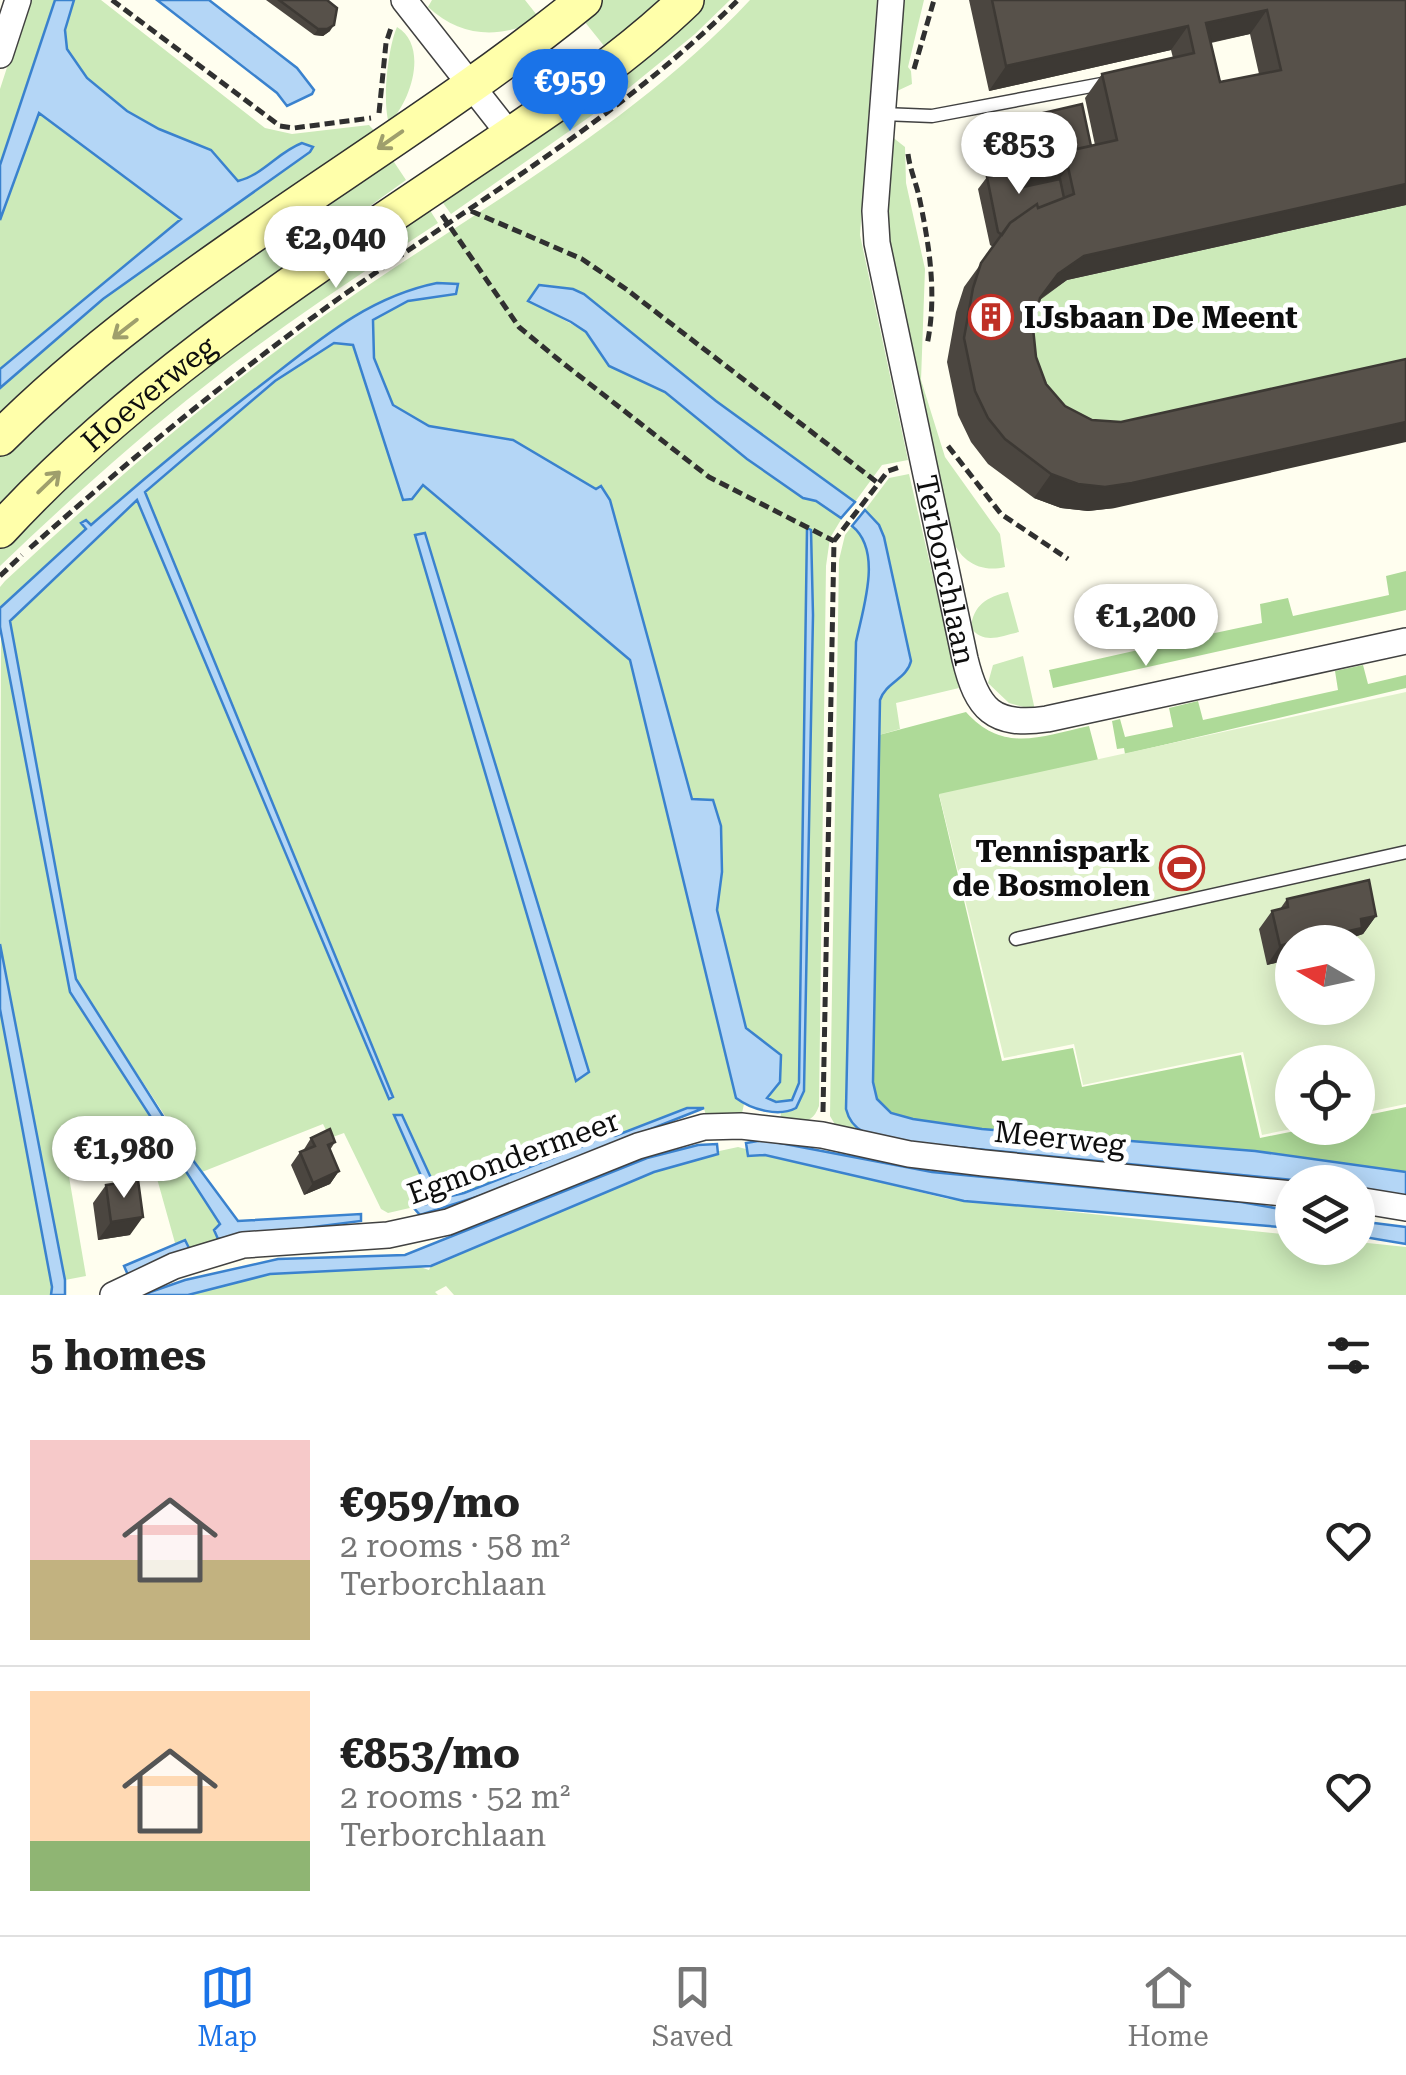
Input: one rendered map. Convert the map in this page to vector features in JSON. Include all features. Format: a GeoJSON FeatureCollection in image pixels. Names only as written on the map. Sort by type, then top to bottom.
{"type":"FeatureCollection","features":[{"type":"Feature","properties":{"kind":"main road"},"geometry":{"type":"LineString","coordinates":[[470,84],[584,0]]}},
{"type":"Feature","properties":{"kind":"main road"},"geometry":{"type":"LineString","coordinates":[[510,135],[596,79],[686,0]]}},
{"type":"Feature","properties":{"kind":"main road","name":"Hoeverweg"},"geometry":{"type":"LineString","coordinates":[[0,438],[106,344],[184,283],[470,84]]}},
{"type":"Feature","properties":{"kind":"main road","name":"Hoeverweg"},"geometry":{"type":"LineString","coordinates":[[0,530],[110,425],[214,337],[510,135]]}},
{"type":"Feature","properties":{"kind":"street"},"geometry":{"type":"LineString","coordinates":[[0,55],[18,0]]}},
{"type":"Feature","properties":{"kind":"street","name":"Terborchlaan"},"geometry":{"type":"LineString","coordinates":[[890,0],[895,114],[876,211],[876,242],[971,684],[984,706],[1004,719],[1047,719],[1406,641]]}},
{"type":"Feature","properties":{"kind":"street"},"geometry":{"type":"LineString","coordinates":[[407,3],[510,135]]}},
{"type":"Feature","properties":{"kind":"street","name":"Egmondermeer"},"geometry":{"type":"LineString","coordinates":[[113,1295],[174,1266],[243,1245],[388,1234],[448,1222],[638,1146],[704,1127],[742,1126],[822,1136]]}},
{"type":"Feature","properties":{"kind":"street","name":"Meerweg"},"geometry":{"type":"LineString","coordinates":[[822,1136],[984,1164],[1275,1192]]}},
{"type":"Feature","properties":{"kind":"street"},"geometry":{"type":"LineString","coordinates":[[1375,1203],[1406,1208]]}},
{"type":"Feature","properties":{"kind":"lane"},"geometry":{"type":"LineString","coordinates":[[895,114],[932,116],[1112,82]]}},
{"type":"Feature","properties":{"kind":"lane"},"geometry":{"type":"LineString","coordinates":[[1016,938],[1406,852]]}},
{"type":"Feature","properties":{"kind":"path"},"geometry":{"type":"LineString","coordinates":[[112,0],[280,126],[294,128],[366,117],[379,120],[388,32],[407,3]]}},
{"type":"Feature","properties":{"kind":"path"},"geometry":{"type":"LineString","coordinates":[[0,576],[146,446],[222,386],[332,304],[618,107],[738,0]]}},
{"type":"Feature","properties":{"kind":"path"},"geometry":{"type":"LineString","coordinates":[[926,349],[934,310],[920,197],[895,114],[914,68],[934,0]]}},
{"type":"Feature","properties":{"kind":"path","name":"Terborchlaan"},"geometry":{"type":"LineString","coordinates":[[470,210],[597,269],[878,483]]}},
{"type":"Feature","properties":{"kind":"path"},"geometry":{"type":"LineString","coordinates":[[448,225],[520,327],[559,360],[708,477],[834,540]]}},
{"type":"Feature","properties":{"kind":"path"},"geometry":{"type":"LineString","coordinates":[[942,438],[1001,514],[1068,560]]}},
{"type":"Feature","properties":{"kind":"path"},"geometry":{"type":"LineString","coordinates":[[822,1136],[827,1049],[834,540],[888,470],[923,460]]}},
{"type":"Feature","properties":{"kind":"green space"},"geometry":{"type":"Polygon","coordinates":[[[29,0],[55,0],[0,165],[0,89],[29,0]]]}},
{"type":"Feature","properties":{"kind":"green space"},"geometry":{"type":"Polygon","coordinates":[[[74,0],[101,0],[265,128],[292,134],[369,125],[380,137],[0,427],[0,388],[5,383],[103,299],[312,148],[294,146],[253,177],[238,181],[229,169],[136,117],[74,65],[66,47],[66,29],[74,0]]]}},
{"type":"Feature","properties":{"kind":"green space"},"geometry":{"type":"Polygon","coordinates":[[[432,0],[525,0],[540,19],[511,30],[468,30],[428,7],[432,0]]]}},
{"type":"Feature","properties":{"kind":"green space"},"geometry":{"type":"Polygon","coordinates":[[[601,0],[670,0],[609,52],[580,16],[601,0]]]}},
{"type":"Feature","properties":{"kind":"green space"},"geometry":{"type":"Polygon","coordinates":[[[698,0],[730,0],[619,96],[605,79],[698,0]]]}},
{"type":"Feature","properties":{"kind":"green space"},"geometry":{"type":"Polygon","coordinates":[[[750,0],[877,0],[860,235],[908,460],[882,465],[855,502],[716,401],[584,294],[529,301],[586,332],[609,366],[665,392],[747,459],[803,498],[816,501],[842,518],[830,538],[826,566],[819,1106],[812,1117],[798,1122],[780,1120],[781,1113],[796,1106],[804,1091],[813,615],[811,530],[807,529],[799,1083],[792,1100],[776,1102],[767,1099],[780,1055],[746,1028],[717,910],[722,872],[721,826],[713,801],[692,799],[610,500],[513,440],[429,426],[393,404],[374,358],[372,320],[408,301],[456,294],[437,283],[412,290],[366,310],[325,336],[198,434],[91,525],[86,520],[82,523],[87,529],[0,608],[0,587],[5,581],[192,416],[342,303],[625,111],[711,39],[750,0]]]}},
{"type":"Feature","properties":{"kind":"green space"},"geometry":{"type":"Polygon","coordinates":[[[902,0],[924,0],[908,67],[912,84],[897,91],[902,0]]]}},
{"type":"Feature","properties":{"kind":"green space"},"geometry":{"type":"Polygon","coordinates":[[[397,27],[412,47],[413,74],[404,102],[389,123],[387,75],[397,27]]]}},
{"type":"Feature","properties":{"kind":"green space"},"geometry":{"type":"Polygon","coordinates":[[[595,87],[608,104],[451,214],[438,196],[595,87]]]}},
{"type":"Feature","properties":{"kind":"green space"},"geometry":{"type":"Polygon","coordinates":[[[38,112],[182,219],[0,369],[0,220],[38,112]]]}},
{"type":"Feature","properties":{"kind":"green space"},"geometry":{"type":"Polygon","coordinates":[[[891,136],[905,147],[906,183],[925,269],[921,380],[945,457],[1000,534],[1005,567],[987,568],[972,563],[960,553],[951,537],[885,226],[891,136]]]}},
{"type":"Feature","properties":{"kind":"green space"},"geometry":{"type":"Polygon","coordinates":[[[388,153],[406,180],[172,349],[0,514],[0,455],[74,388],[388,153]]]}},
{"type":"Feature","properties":{"kind":"green space"},"geometry":{"type":"Polygon","coordinates":[[[426,204],[438,223],[206,385],[101,473],[0,566],[0,540],[149,403],[426,204]]]}},
{"type":"Feature","properties":{"kind":"green space"},"geometry":{"type":"Polygon","coordinates":[[[1406,205],[1406,380],[1104,446],[1048,430],[1023,323],[1041,298],[1067,280],[1406,205]]]}},
{"type":"Feature","properties":{"kind":"green space"},"geometry":{"type":"Polygon","coordinates":[[[334,343],[353,345],[422,484],[630,660],[736,1098],[744,1104],[742,1113],[706,1116],[704,1108],[687,1108],[615,1136],[596,1137],[593,1142],[447,1197],[437,1191],[402,1115],[395,1115],[430,1196],[427,1204],[388,1213],[381,1209],[344,1133],[330,1138],[323,1124],[202,1172],[75,979],[10,621],[137,499],[390,1098],[393,1096],[145,492],[275,381],[334,343]]]}},
{"type":"Feature","properties":{"kind":"green space"},"geometry":{"type":"Polygon","coordinates":[[[909,474],[959,688],[896,703],[900,729],[879,735],[880,700],[887,685],[865,510],[889,478],[909,474]]]}},
{"type":"Feature","properties":{"kind":"green space"},"geometry":{"type":"Polygon","coordinates":[[[852,526],[867,550],[869,565],[856,642],[846,1109],[849,1118],[868,1134],[904,1142],[1275,1178],[1275,1186],[954,1156],[840,1133],[830,1116],[839,560],[845,535],[852,526]]]}},
{"type":"Feature","properties":{"kind":"green space"},"geometry":{"type":"Polygon","coordinates":[[[1406,571],[1406,610],[1053,688],[1049,670],[1165,644],[1163,625],[1191,619],[1196,637],[1262,623],[1260,604],[1288,598],[1293,616],[1389,595],[1386,576],[1406,571]]]}},
{"type":"Feature","properties":{"kind":"green space"},"geometry":{"type":"Polygon","coordinates":[[[1008,592],[1019,632],[993,638],[976,633],[971,628],[978,608],[1008,592]]]}},
{"type":"Feature","properties":{"kind":"green space"},"geometry":{"type":"Polygon","coordinates":[[[1,625],[70,992],[221,1225],[214,1230],[218,1239],[190,1250],[185,1241],[175,1243],[151,1157],[68,1171],[86,1276],[65,1280],[0,944],[1,625]]]}},
{"type":"Feature","properties":{"kind":"green space"},"geometry":{"type":"Polygon","coordinates":[[[1023,656],[1035,710],[1009,703],[988,683],[993,665],[1023,656]]]}},
{"type":"Feature","properties":{"kind":"green space"},"geometry":{"type":"Polygon","coordinates":[[[1363,665],[1368,684],[1406,675],[1406,688],[1125,754],[1124,748],[1117,749],[1112,721],[1120,719],[1125,737],[1173,727],[1169,708],[1198,701],[1203,720],[1338,690],[1335,671],[1363,665]]]}},
{"type":"Feature","properties":{"kind":"green space","name":"Tennispark de Bosmolen"},"geometry":{"type":"Polygon","coordinates":[[[1406,692],[1406,1104],[1375,1110],[1375,1045],[1275,1045],[1275,1132],[1262,1135],[1243,1052],[1083,1085],[1074,1044],[1004,1058],[939,794],[1406,692]]]}},
{"type":"Feature","properties":{"kind":"green space"},"geometry":{"type":"Polygon","coordinates":[[[966,712],[980,725],[1009,738],[1039,737],[1089,726],[1098,760],[939,795],[1002,1061],[1073,1048],[1082,1087],[1241,1055],[1260,1138],[1275,1135],[1275,1145],[1375,1145],[1375,1113],[1406,1107],[1406,1172],[1255,1151],[982,1129],[891,1113],[877,1099],[873,1082],[879,735],[966,712]]]}},
{"type":"Feature","properties":{"kind":"green space"},"geometry":{"type":"Polygon","coordinates":[[[0,1009],[52,1287],[51,1295],[0,1295],[0,1009]]]}},
{"type":"Feature","properties":{"kind":"green space"},"geometry":{"type":"Polygon","coordinates":[[[738,1147],[948,1199],[1275,1233],[1275,1265],[1375,1265],[1375,1244],[1406,1247],[1406,1295],[454,1295],[446,1286],[435,1292],[438,1295],[174,1295],[230,1273],[405,1262],[429,1270],[435,1257],[701,1155],[738,1147]]]}},
{"type":"Feature","properties":{"kind":"water"},"geometry":{"type":"Polygon","coordinates":[[[55,0],[74,0],[65,30],[67,49],[87,78],[127,111],[211,150],[238,181],[302,143],[313,147],[103,299],[0,388],[0,369],[181,219],[39,113],[0,220],[0,165],[55,0]]]}},
{"type":"Feature","properties":{"kind":"water"},"geometry":{"type":"Polygon","coordinates":[[[157,0],[209,0],[297,68],[314,90],[312,94],[287,106],[277,93],[157,0]]]}},
{"type":"Feature","properties":{"kind":"water"},"geometry":{"type":"Polygon","coordinates":[[[437,283],[458,284],[456,294],[408,301],[373,320],[374,358],[393,405],[429,426],[513,440],[596,489],[601,486],[610,500],[692,799],[713,800],[721,826],[722,872],[717,910],[746,1028],[781,1055],[780,1082],[767,1098],[776,1102],[792,1100],[799,1083],[807,528],[811,530],[813,615],[804,1091],[796,1108],[782,1112],[758,1109],[736,1098],[630,660],[423,485],[412,499],[403,500],[353,345],[334,343],[275,381],[145,492],[393,1097],[389,1099],[137,500],[10,621],[76,979],[178,1140],[238,1221],[361,1214],[361,1221],[218,1239],[214,1230],[220,1224],[70,992],[0,627],[0,608],[86,529],[81,523],[86,520],[91,525],[305,351],[366,309],[437,283]]]}},
{"type":"Feature","properties":{"kind":"water"},"geometry":{"type":"Polygon","coordinates":[[[539,285],[584,294],[716,401],[855,502],[841,518],[816,501],[803,498],[747,459],[665,392],[609,366],[586,332],[528,301],[539,285]]]}},
{"type":"Feature","properties":{"kind":"water"},"geometry":{"type":"Polygon","coordinates":[[[865,510],[879,525],[911,661],[880,700],[873,1082],[877,1099],[891,1113],[982,1129],[1255,1151],[1356,1165],[1275,1165],[1275,1178],[904,1142],[868,1134],[854,1125],[846,1109],[856,642],[869,565],[867,550],[852,526],[865,510]]]}},
{"type":"Feature","properties":{"kind":"water"},"geometry":{"type":"Polygon","coordinates":[[[425,533],[589,1072],[576,1081],[415,535],[425,533]]]}},
{"type":"Feature","properties":{"kind":"water"},"geometry":{"type":"Polygon","coordinates":[[[0,944],[65,1295],[51,1295],[0,1009],[0,944]]]}},
{"type":"Feature","properties":{"kind":"water"},"geometry":{"type":"Polygon","coordinates":[[[687,1108],[704,1108],[492,1192],[420,1215],[413,1207],[427,1204],[430,1196],[394,1115],[402,1115],[437,1191],[447,1197],[593,1142],[594,1132],[602,1129],[615,1136],[687,1108]]]}},
{"type":"Feature","properties":{"kind":"water"},"geometry":{"type":"Polygon","coordinates":[[[764,1140],[932,1172],[1241,1202],[1275,1208],[1275,1227],[964,1201],[765,1155],[748,1156],[746,1143],[764,1140]]]}},
{"type":"Feature","properties":{"kind":"water"},"geometry":{"type":"Polygon","coordinates":[[[717,1144],[718,1154],[654,1172],[431,1266],[270,1274],[188,1295],[142,1295],[185,1280],[278,1259],[405,1255],[647,1158],[717,1144]]]}},
{"type":"Feature","properties":{"kind":"water"},"geometry":{"type":"Polygon","coordinates":[[[1375,1168],[1406,1172],[1406,1197],[1375,1191],[1375,1168]]]}},
{"type":"Feature","properties":{"kind":"water"},"geometry":{"type":"Polygon","coordinates":[[[1375,1223],[1406,1227],[1406,1244],[1375,1239],[1375,1223]]]}},
{"type":"Feature","properties":{"kind":"water"},"geometry":{"type":"Polygon","coordinates":[[[185,1240],[190,1250],[128,1275],[124,1266],[185,1240]]]}},
{"type":"Feature","properties":{"kind":"building"},"geometry":{"type":"Polygon","coordinates":[[[279,0],[327,0],[337,8],[334,25],[318,29],[279,0]]]}},
{"type":"Feature","properties":{"kind":"building"},"geometry":{"type":"Polygon","coordinates":[[[992,0],[1406,0],[1406,184],[1084,256],[1058,274],[1040,298],[1033,328],[1036,357],[1046,384],[1065,406],[1092,420],[1121,422],[1406,359],[1406,422],[1105,487],[1078,484],[1051,474],[1005,439],[988,418],[975,391],[964,338],[973,288],[981,263],[1010,223],[1037,204],[1038,208],[1074,194],[1068,167],[1031,176],[1027,160],[1117,140],[1102,74],[1194,53],[1188,26],[1006,66],[992,0]],[[1267,10],[1206,23],[1220,82],[1281,70],[1267,10]]]}},
{"type":"Feature","properties":{"kind":"building"},"geometry":{"type":"Polygon","coordinates":[[[1082,104],[1091,146],[1017,162],[1008,121],[1082,104]]]}},
{"type":"Feature","properties":{"kind":"building"},"geometry":{"type":"Polygon","coordinates":[[[988,130],[992,148],[976,151],[972,134],[988,130]]]}},
{"type":"Feature","properties":{"kind":"building"},"geometry":{"type":"Polygon","coordinates":[[[992,152],[994,160],[978,163],[977,155],[992,152]]]}},
{"type":"Feature","properties":{"kind":"building"},"geometry":{"type":"Polygon","coordinates":[[[1019,171],[1023,187],[1060,179],[1064,198],[1038,208],[1037,204],[1010,223],[1002,235],[998,232],[987,177],[1019,171]]]}},
{"type":"Feature","properties":{"kind":"building"},"geometry":{"type":"Polygon","coordinates":[[[1369,880],[1376,916],[1361,919],[1362,925],[1275,925],[1272,911],[1288,907],[1287,899],[1369,880]]]}},
{"type":"Feature","properties":{"kind":"building"},"geometry":{"type":"Polygon","coordinates":[[[330,1129],[335,1142],[328,1145],[339,1171],[313,1183],[300,1152],[315,1146],[311,1138],[330,1129]]]}},
{"type":"Feature","properties":{"kind":"building"},"geometry":{"type":"Polygon","coordinates":[[[138,1180],[143,1217],[111,1222],[106,1185],[138,1180]]]}},
{"type":"Feature","properties":{"kind":"place","name":"IJsbaan De Meent"},"geometry":{"type":"Point","coordinates":[991,317]}},
{"type":"Feature","properties":{"kind":"place","name":"Tennispark de Bosmolen"},"geometry":{"type":"Point","coordinates":[1182,868]}}]}
